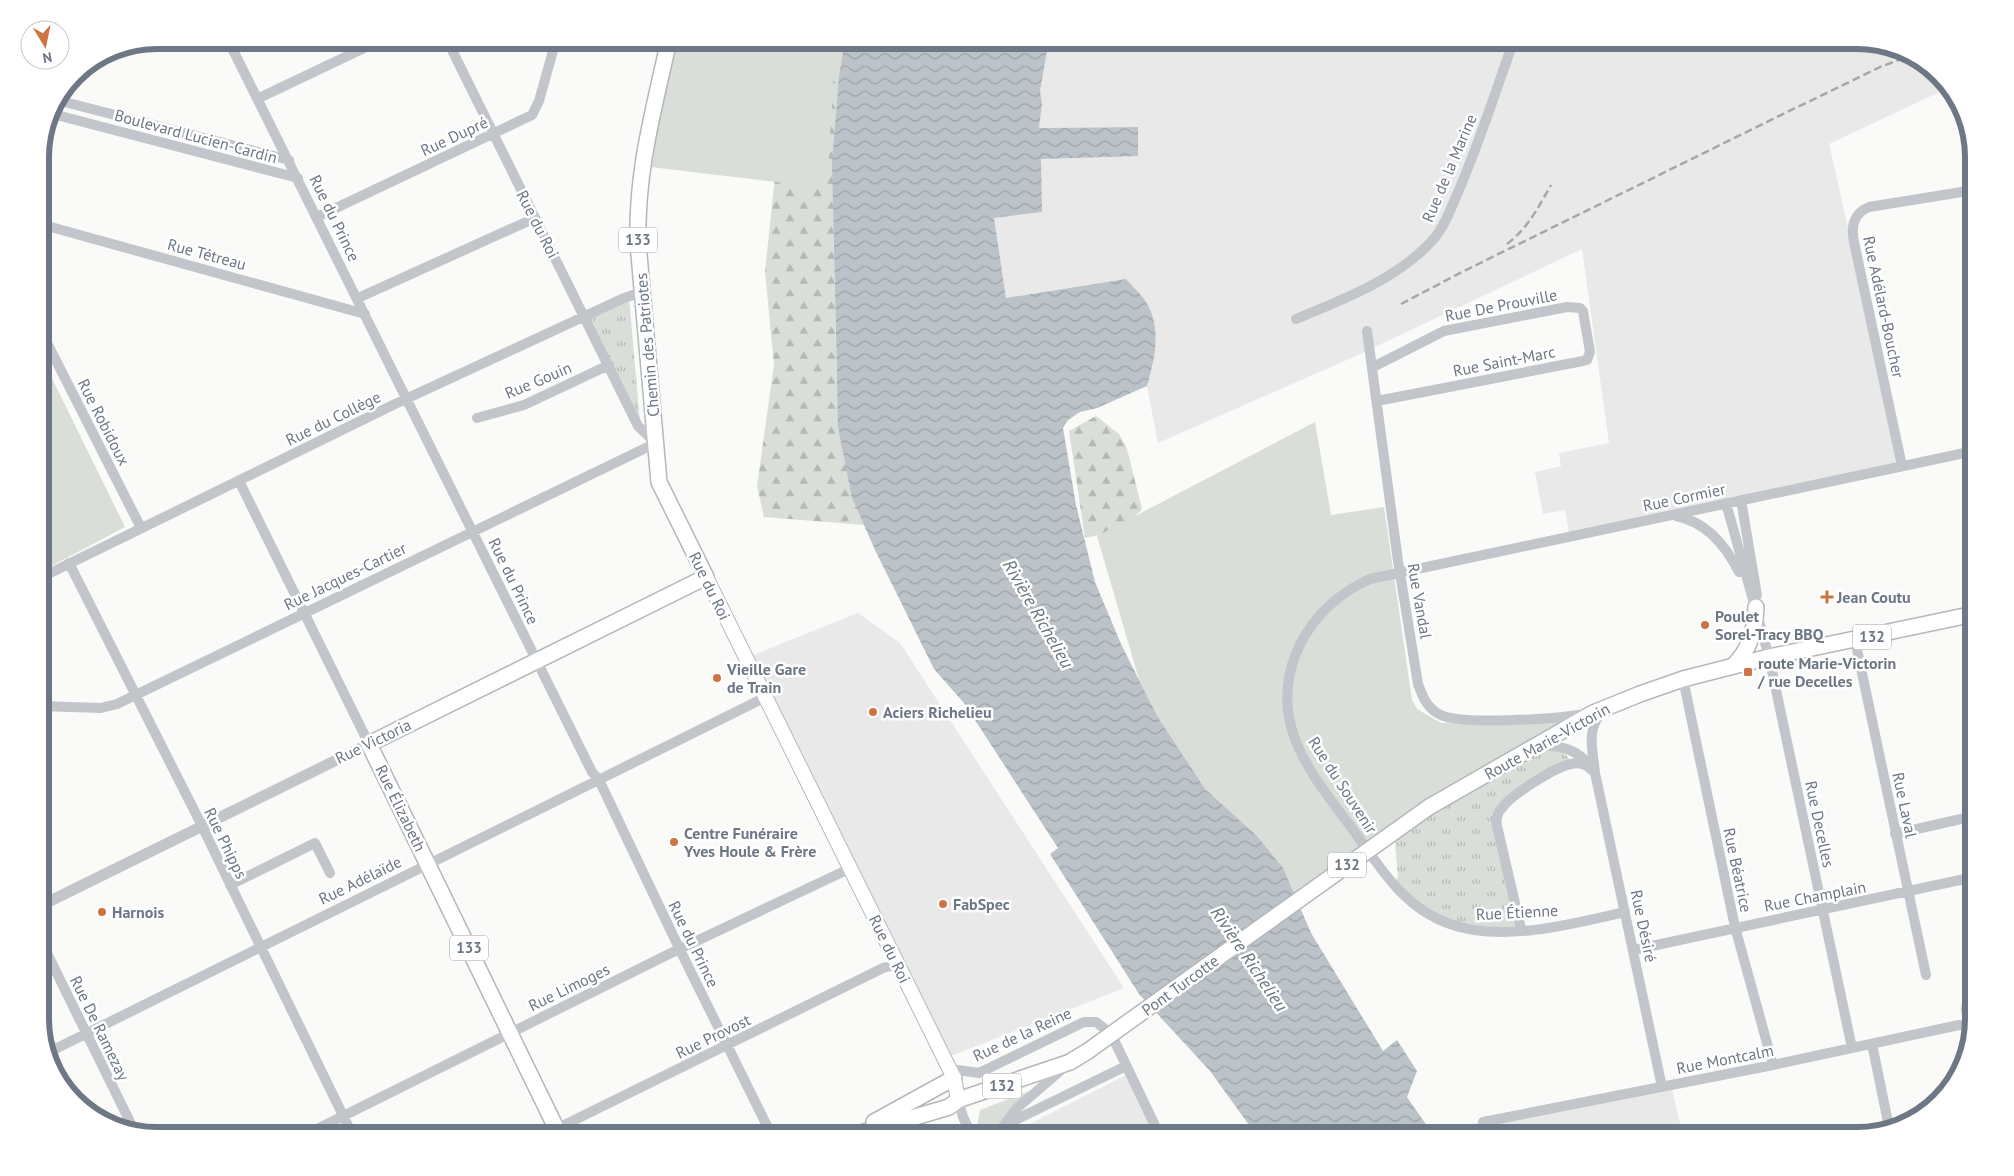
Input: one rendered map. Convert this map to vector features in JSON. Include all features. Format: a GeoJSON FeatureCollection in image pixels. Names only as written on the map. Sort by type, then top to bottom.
{"type":"FeatureCollection","features":[{"type":"Feature","properties":{"kind":"main road","name":"Chemin des Patriotes"},"geometry":{"type":"LineString","coordinates":[[656,443],[642,292],[637,212],[639,182],[667,49]]}},
{"type":"Feature","properties":{"kind":"main road","name":"Rue du Roi"},"geometry":{"type":"LineString","coordinates":[[656,443],[659,482],[952,1073],[958,1100]]}},
{"type":"Feature","properties":{"kind":"main road","name":"Rue Victoria"},"geometry":{"type":"LineString","coordinates":[[369,744],[706,577]]}},
{"type":"Feature","properties":{"kind":"main road"},"geometry":{"type":"LineString","coordinates":[[1733,666],[1742,658],[1750,642],[1756,621],[1756,607]]}},
{"type":"Feature","properties":{"kind":"main road","name":"Route Marie-Victorin"},"geometry":{"type":"LineString","coordinates":[[1394,832],[1429,807],[1612,704],[1683,679],[1769,657],[1965,616]]}},
{"type":"Feature","properties":{"kind":"main road","name":"Rue Élizabeth"},"geometry":{"type":"LineString","coordinates":[[369,744],[556,1127]]}},
{"type":"Feature","properties":{"kind":"main road","name":"Pont Turcotte"},"geometry":{"type":"LineString","coordinates":[[1070,1062],[1394,832]]}},
{"type":"Feature","properties":{"kind":"main road","name":"132"},"geometry":{"type":"LineString","coordinates":[[881,1127],[949,1107],[958,1100],[1070,1062]]}},
{"type":"Feature","properties":{"kind":"main road"},"geometry":{"type":"LineString","coordinates":[[866,1127],[952,1073]]}},
{"type":"Feature","properties":{"kind":"street","name":"Rue du Prince"},"geometry":{"type":"LineString","coordinates":[[233,49],[259,98],[592,772],[599,780],[768,1127]]}},
{"type":"Feature","properties":{"kind":"street"},"geometry":{"type":"LineString","coordinates":[[259,98],[362,49]]}},
{"type":"Feature","properties":{"kind":"street","name":"Rue du Roi"},"geometry":{"type":"LineString","coordinates":[[451,49],[638,426],[656,443]]}},
{"type":"Feature","properties":{"kind":"street","name":"Rue Dupré"},"geometry":{"type":"LineString","coordinates":[[317,217],[493,134],[535,111],[553,49]]}},
{"type":"Feature","properties":{"kind":"street","name":"Rue de la Marine"},"geometry":{"type":"LineString","coordinates":[[1296,319],[1370,286],[1404,265],[1431,242],[1447,216],[1466,174],[1511,49]]}},
{"type":"Feature","properties":{"kind":"street","name":"Boulevard Lucien-Cardin"},"geometry":{"type":"LineString","coordinates":[[64,102],[289,160]]}},
{"type":"Feature","properties":{"kind":"street"},"geometry":{"type":"LineString","coordinates":[[87,123],[91,109]]}},
{"type":"Feature","properties":{"kind":"street","name":"Boulevard Lucien-Cardin"},"geometry":{"type":"LineString","coordinates":[[57,114],[298,178]]}},
{"type":"Feature","properties":{"kind":"street"},"geometry":{"type":"LineString","coordinates":[[173,145],[177,131]]}},
{"type":"Feature","properties":{"kind":"street","name":"Rue Adélard-Boucher"},"geometry":{"type":"LineString","coordinates":[[1902,466],[1854,242],[1853,220],[1857,214],[1869,207],[1965,191]]}},
{"type":"Feature","properties":{"kind":"street"},"geometry":{"type":"LineString","coordinates":[[358,298],[535,218]]}},
{"type":"Feature","properties":{"kind":"street","name":"Rue Tétreau"},"geometry":{"type":"LineString","coordinates":[[49,226],[365,314]]}},
{"type":"Feature","properties":{"kind":"street","name":"Rue du Collège"},"geometry":{"type":"LineString","coordinates":[[49,574],[407,399],[585,316],[642,292]]}},
{"type":"Feature","properties":{"kind":"street","name":"Rue De Prouville"},"geometry":{"type":"LineString","coordinates":[[1373,367],[1444,331],[1567,307],[1581,309]]}},
{"type":"Feature","properties":{"kind":"street","name":"Rue Saint-Marc"},"geometry":{"type":"LineString","coordinates":[[1377,401],[1587,360],[1590,352],[1581,309]]}},
{"type":"Feature","properties":{"kind":"street","name":"Rue Vandal"},"geometry":{"type":"LineString","coordinates":[[1367,331],[1400,573],[1418,684],[1424,700],[1437,713],[1446,717],[1472,721],[1593,713]]}},
{"type":"Feature","properties":{"kind":"street","name":"Rue Robidoux"},"geometry":{"type":"LineString","coordinates":[[49,347],[142,528]]}},
{"type":"Feature","properties":{"kind":"street","name":"Rue Gouin"},"geometry":{"type":"LineString","coordinates":[[477,418],[524,405],[609,365]]}},
{"type":"Feature","properties":{"kind":"street","name":"Rue Jacques-Cartier"},"geometry":{"type":"LineString","coordinates":[[49,706],[101,708],[118,704],[473,530],[656,443]]}},
{"type":"Feature","properties":{"kind":"street","name":"Rue Cormier"},"geometry":{"type":"LineString","coordinates":[[1400,573],[1965,453]]}},
{"type":"Feature","properties":{"kind":"street","name":"Rue Élizabeth"},"geometry":{"type":"LineString","coordinates":[[239,481],[369,744]]}},
{"type":"Feature","properties":{"kind":"street","name":"Rue Decelles"},"geometry":{"type":"LineString","coordinates":[[1741,500],[1757,593],[1756,607]]}},
{"type":"Feature","properties":{"kind":"street","name":"Rue Decelles"},"geometry":{"type":"LineString","coordinates":[[1726,504],[1769,657],[1852,1048]]}},
{"type":"Feature","properties":{"kind":"street"},"geometry":{"type":"LineString","coordinates":[[1670,516],[1697,522],[1710,531],[1735,564],[1756,607]]}},
{"type":"Feature","properties":{"kind":"street","name":"Rue Phipps"},"geometry":{"type":"LineString","coordinates":[[69,564],[134,696],[158,737],[200,827],[348,1127]]}},
{"type":"Feature","properties":{"kind":"street","name":"Rue du Souvenir"},"geometry":{"type":"LineString","coordinates":[[1393,886],[1300,752],[1290,723],[1288,691],[1298,645],[1320,614],[1336,599],[1355,586],[1370,579],[1400,573]]}},
{"type":"Feature","properties":{"kind":"street","name":"Rue Laval"},"geometry":{"type":"LineString","coordinates":[[1855,640],[1926,975]]}},
{"type":"Feature","properties":{"kind":"street","name":"Rue Béatrice"},"geometry":{"type":"LineString","coordinates":[[1683,679],[1735,927],[1773,1065]]}},
{"type":"Feature","properties":{"kind":"street","name":"Rue Adélaïde"},"geometry":{"type":"LineString","coordinates":[[53,1050],[259,946],[766,698]]}},
{"type":"Feature","properties":{"kind":"street","name":"Rue Désiré"},"geometry":{"type":"LineString","coordinates":[[1612,704],[1596,718],[1591,730],[1595,773],[1662,1087]]}},
{"type":"Feature","properties":{"kind":"street","name":"Rue Victoria"},"geometry":{"type":"LineString","coordinates":[[49,902],[369,744]]}},
{"type":"Feature","properties":{"kind":"street"},"geometry":{"type":"LineString","coordinates":[[1523,753],[1543,746],[1567,749],[1587,761],[1595,773]]}},
{"type":"Feature","properties":{"kind":"street"},"geometry":{"type":"LineString","coordinates":[[1521,930],[1497,826],[1498,813],[1509,800],[1561,768],[1579,763],[1585,764],[1595,773]]}},
{"type":"Feature","properties":{"kind":"street"},"geometry":{"type":"LineString","coordinates":[[1895,834],[1965,818]]}},
{"type":"Feature","properties":{"kind":"street"},"geometry":{"type":"LineString","coordinates":[[230,885],[315,843],[330,872]]}},
{"type":"Feature","properties":{"kind":"street","name":"Rue Limoges"},"geometry":{"type":"LineString","coordinates":[[321,1127],[851,868]]}},
{"type":"Feature","properties":{"kind":"street","name":"Rue Champlain"},"geometry":{"type":"LineString","coordinates":[[1634,950],[1965,879]]}},
{"type":"Feature","properties":{"kind":"street","name":"Rue Étienne"},"geometry":{"type":"LineString","coordinates":[[1393,886],[1420,910],[1450,924],[1478,931],[1521,930],[1569,924],[1625,912]]}},
{"type":"Feature","properties":{"kind":"street","name":"Rue De Ramezay"},"geometry":{"type":"LineString","coordinates":[[49,957],[131,1124]]}},
{"type":"Feature","properties":{"kind":"street","name":"Rue Provost"},"geometry":{"type":"LineString","coordinates":[[568,1127],[886,967],[898,964]]}},
{"type":"Feature","properties":{"kind":"street","name":"Rue de la Reine"},"geometry":{"type":"LineString","coordinates":[[952,1073],[979,1073],[1087,1021],[1096,1022],[1105,1029]]}},
{"type":"Feature","properties":{"kind":"street","name":"Rue Montcalm"},"geometry":{"type":"LineString","coordinates":[[1482,1122],[1872,1044],[1964,1028]]}},
{"type":"Feature","properties":{"kind":"street"},"geometry":{"type":"LineString","coordinates":[[1115,1042],[1156,1127]]}},
{"type":"Feature","properties":{"kind":"street"},"geometry":{"type":"LineString","coordinates":[[1872,1044],[1888,1123]]}},
{"type":"Feature","properties":{"kind":"street"},"geometry":{"type":"LineString","coordinates":[[1005,1125],[1016,1109],[1070,1062]]}},
{"type":"Feature","properties":{"kind":"street"},"geometry":{"type":"LineString","coordinates":[[1005,1125],[1126,1066]]}},
{"type":"Feature","properties":{"kind":"street","name":"Rue du Roi"},"geometry":{"type":"LineString","coordinates":[[958,1100],[968,1127]]}},
{"type":"Feature","properties":{"kind":"shaded area"},"geometry":{"type":"Polygon","coordinates":[[[1047,49],[1857,49],[1885,52],[1899,57],[1923,71],[1943,91],[1829,144],[1902,466],[1570,538],[1565,510],[1543,514],[1535,472],[1561,466],[1559,453],[1609,443],[1582,249],[1358,355],[1158,443],[1147,386],[1153,366],[1126,279],[1006,298],[994,218],[1042,212],[1040,159],[1138,155],[1138,127],[1039,128],[1042,104],[1040,91],[1047,49]]]}},
{"type":"Feature","properties":{"kind":"shaded area"},"geometry":{"type":"Polygon","coordinates":[[[858,613],[900,643],[1124,988],[951,1056],[751,656],[858,613]]]}},
{"type":"Feature","properties":{"kind":"shaded area"},"geometry":{"type":"Polygon","coordinates":[[[1128,1074],[1152,1127],[1024,1127],[1128,1074]]]}},
{"type":"Feature","properties":{"kind":"shaded area"},"geometry":{"type":"Polygon","coordinates":[[[1671,1085],[1681,1127],[1455,1127],[1671,1085]]]}},
{"type":"Feature","properties":{"kind":"green space"},"geometry":{"type":"Polygon","coordinates":[[[667,49],[839,49],[834,71],[827,188],[642,166],[667,49]]]}},
{"type":"Feature","properties":{"kind":"green space"},"geometry":{"type":"Polygon","coordinates":[[[791,49],[844,49],[837,105],[834,170],[837,387],[842,443],[847,470],[854,498],[864,525],[764,517],[757,486],[774,365],[765,271],[786,74],[791,49]]]}},
{"type":"Feature","properties":{"kind":"green space"},"geometry":{"type":"Polygon","coordinates":[[[629,297],[640,423],[588,317],[629,297]]]}},
{"type":"Feature","properties":{"kind":"green space"},"geometry":{"type":"Polygon","coordinates":[[[49,372],[125,527],[49,567],[49,372]]]}},
{"type":"Feature","properties":{"kind":"green space"},"geometry":{"type":"Polygon","coordinates":[[[1096,416],[1119,434],[1127,449],[1142,509],[1130,521],[1116,529],[1085,538],[1069,431],[1096,416]]]}},
{"type":"Feature","properties":{"kind":"green space"},"geometry":{"type":"Polygon","coordinates":[[[1315,422],[1331,515],[1384,507],[1412,700],[1417,709],[1441,723],[1575,716],[1285,902],[1150,717],[1097,536],[1315,422]]]}},
{"type":"Feature","properties":{"kind":"green space"},"geometry":{"type":"Polygon","coordinates":[[[1557,750],[1566,755],[1572,763],[1561,768],[1498,813],[1521,929],[1450,924],[1393,885],[1398,877],[1394,832],[1523,753],[1557,750]]]}},
{"type":"Feature","properties":{"kind":"green space"},"geometry":{"type":"Polygon","coordinates":[[[1048,1084],[1004,1127],[977,1127],[980,1110],[1048,1084]]]}},
{"type":"Feature","properties":{"kind":"water","name":"Rivière Richelieu"},"geometry":{"type":"Polygon","coordinates":[[[844,49],[1047,49],[1040,91],[1042,104],[1039,128],[1138,127],[1138,156],[1041,159],[1042,212],[994,218],[1006,298],[1126,279],[1146,302],[1154,322],[1156,344],[1147,386],[1097,408],[1080,412],[1068,420],[1063,428],[1076,505],[1095,582],[1121,644],[1157,716],[1205,789],[1257,836],[1283,868],[1311,933],[1383,1051],[1397,1040],[1417,1071],[1407,1097],[1428,1127],[1250,1127],[1210,1071],[1139,994],[1050,854],[1058,848],[964,703],[934,669],[876,552],[852,498],[838,427],[832,162],[839,76],[844,49]]]}},
{"type":"Feature","properties":{"kind":"railway"},"geometry":{"type":"LineString","coordinates":[[1401,304],[1777,117],[1880,67],[1902,59]]}},
{"type":"Feature","properties":{"kind":"railway"},"geometry":{"type":"LineString","coordinates":[[1507,244],[1527,224],[1551,185]]}},
{"type":"Feature","properties":{"kind":"place","name":"Jean Coutu"},"geometry":{"type":"Point","coordinates":[1827,597]}},
{"type":"Feature","properties":{"kind":"place","name":"Poulet Sorel-Tracy BBQ"},"geometry":{"type":"Point","coordinates":[1705,625]}},
{"type":"Feature","properties":{"kind":"place","name":"route Marie-Victorin / rue Decelles"},"geometry":{"type":"Point","coordinates":[1748,672]}},
{"type":"Feature","properties":{"kind":"place","name":"Vieille Gare de Train"},"geometry":{"type":"Point","coordinates":[717,678]}},
{"type":"Feature","properties":{"kind":"place","name":"Aciers Richelieu"},"geometry":{"type":"Point","coordinates":[873,712]}},
{"type":"Feature","properties":{"kind":"place","name":"Centre Funéraire Yves Houle & Frère"},"geometry":{"type":"Point","coordinates":[674,842]}},
{"type":"Feature","properties":{"kind":"place","name":"FabSpec"},"geometry":{"type":"Point","coordinates":[943,904]}},
{"type":"Feature","properties":{"kind":"place","name":"Harnois"},"geometry":{"type":"Point","coordinates":[102,912]}}]}
